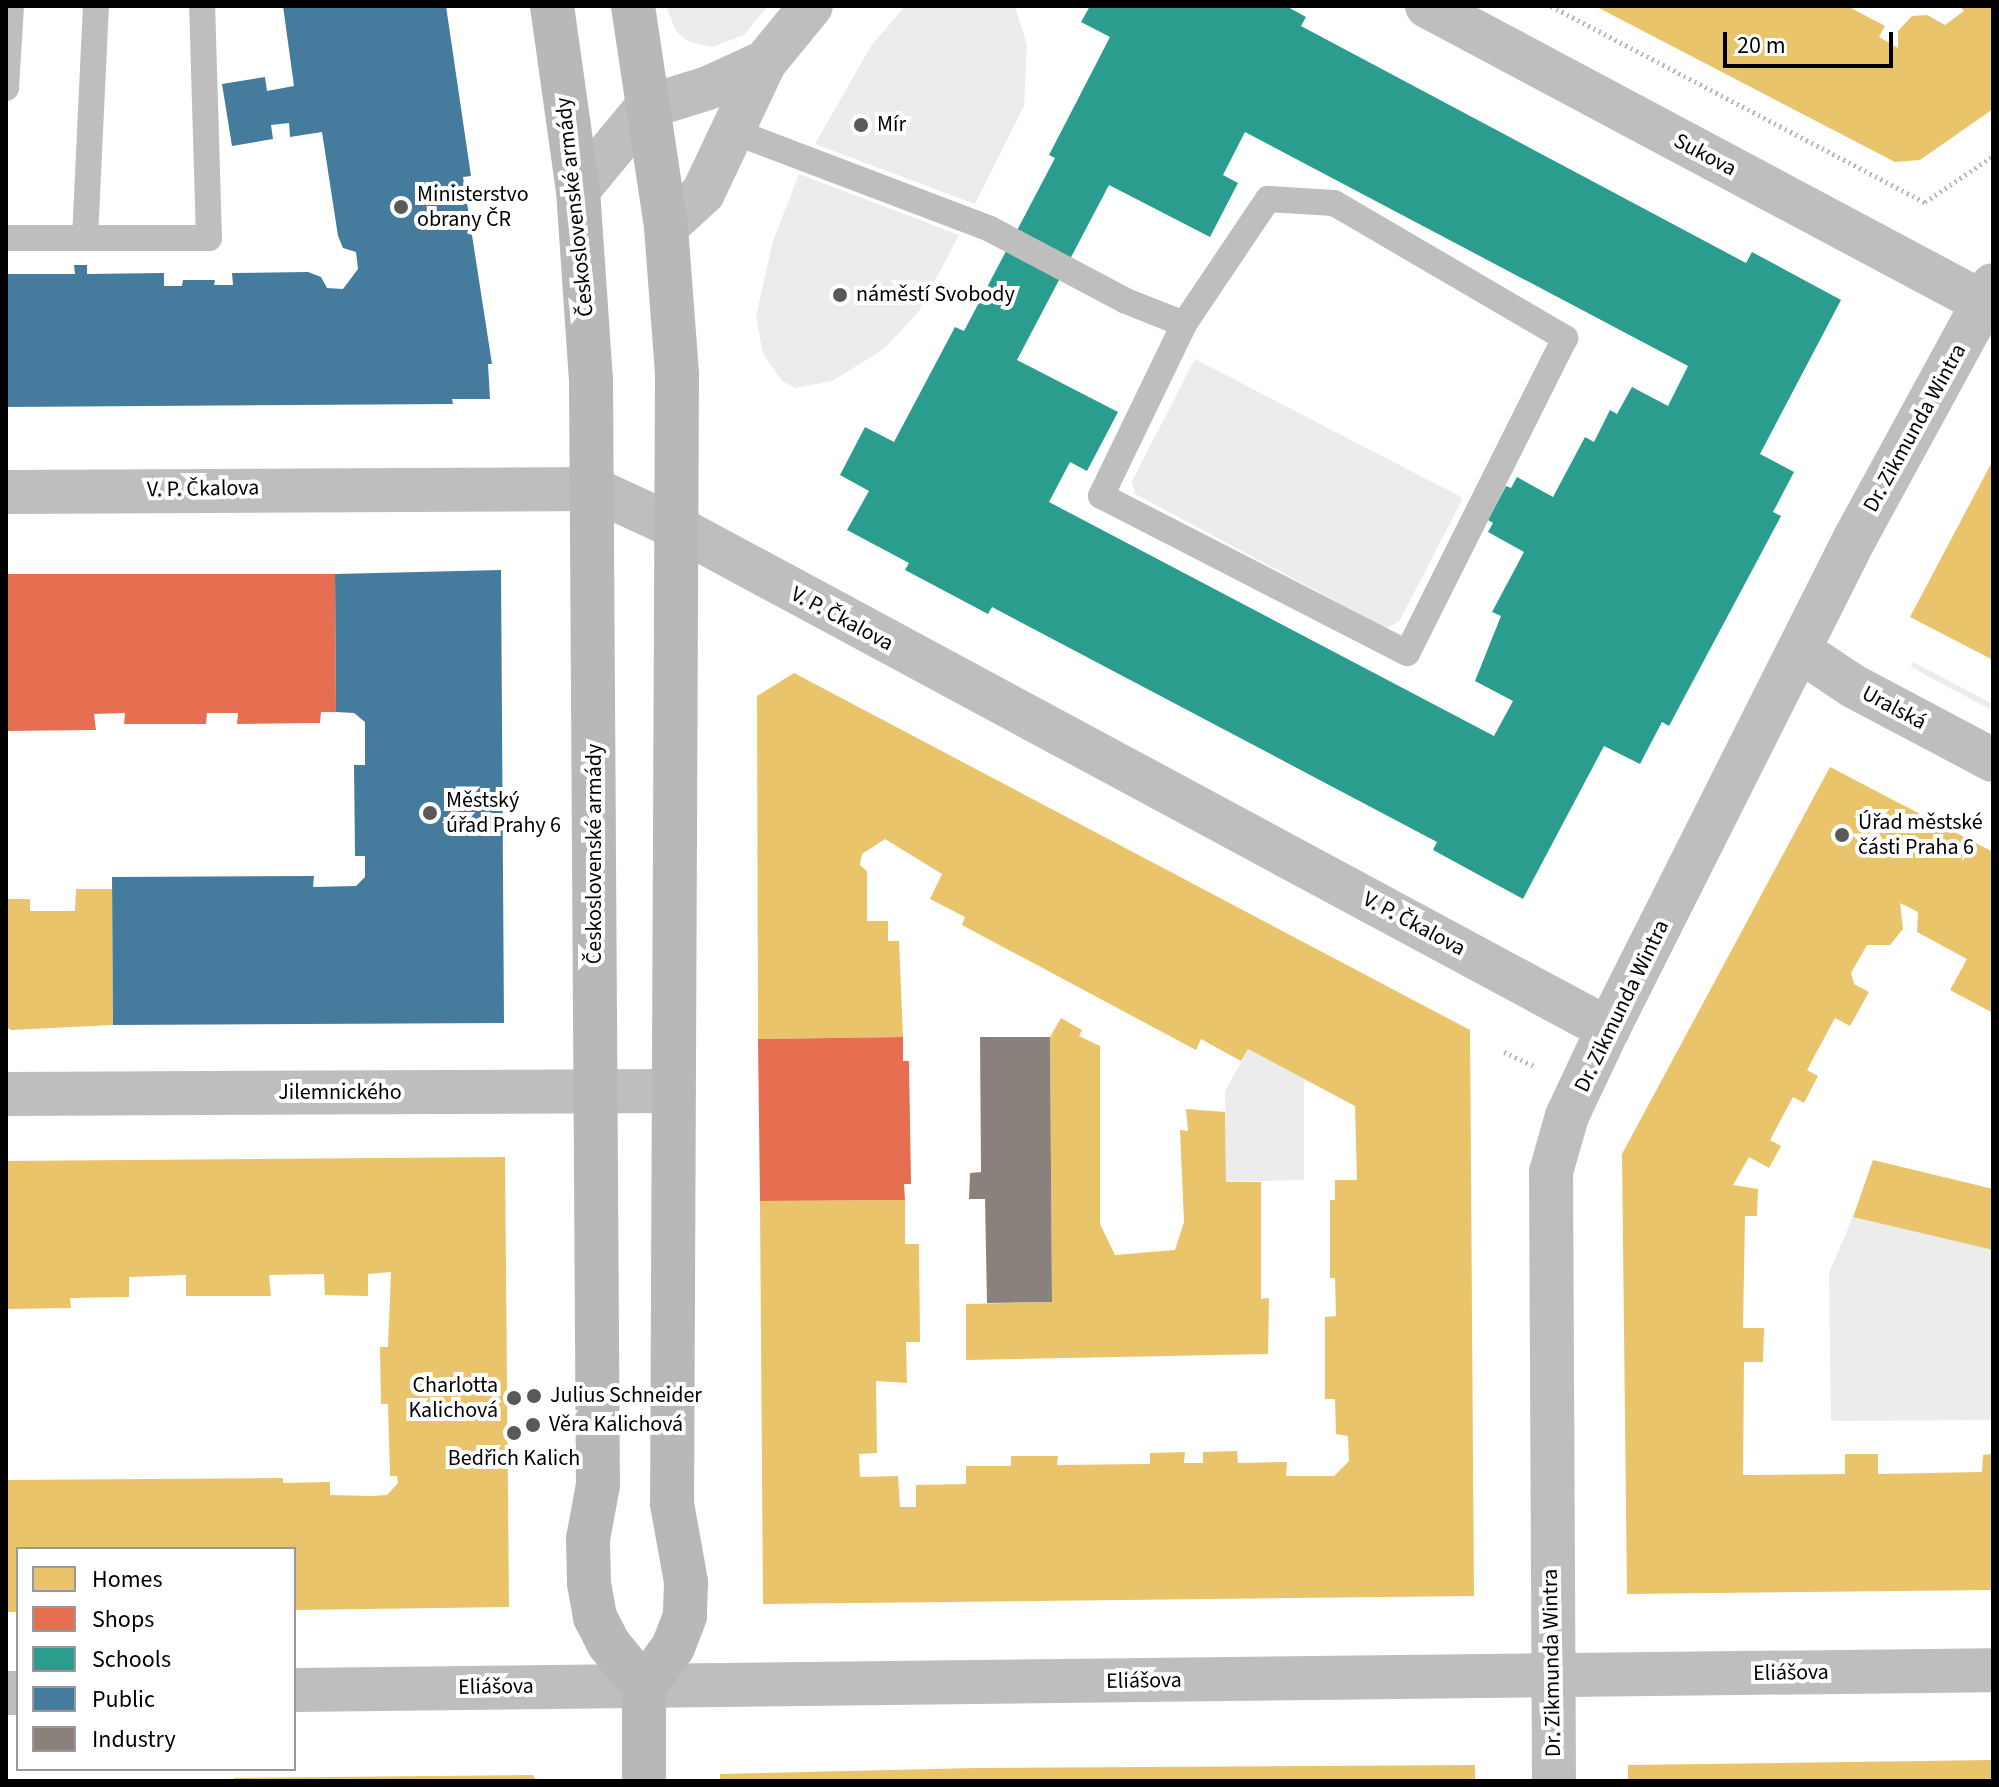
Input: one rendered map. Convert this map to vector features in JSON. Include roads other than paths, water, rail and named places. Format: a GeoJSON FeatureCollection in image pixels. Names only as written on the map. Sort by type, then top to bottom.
{"type":"FeatureCollection","features":[{"type":"Feature","properties":{"kind":"main road","name":"Československé armády"},"geometry":{"type":"LineString","coordinates":[[552,6],[578,190],[593,489],[598,1485],[588,1539],[589,1583],[602,1630],[644,1687]]}},
{"type":"Feature","properties":{"kind":"main road"},"geometry":{"type":"LineString","coordinates":[[633,6],[666,227],[677,375],[672,1504],[686,1582],[685,1616],[673,1647],[644,1687],[644,1781]]}},
{"type":"Feature","properties":{"kind":"street"},"geometry":{"type":"LineString","coordinates":[[666,227],[703,193],[735,132],[765,62],[811,6]]}},
{"type":"Feature","properties":{"kind":"street","name":"Sukova"},"geometry":{"type":"LineString","coordinates":[[1427,6],[1988,294]]}},
{"type":"Feature","properties":{"kind":"street"},"geometry":{"type":"LineString","coordinates":[[578,190],[647,107],[708,88],[765,62]]}},
{"type":"Feature","properties":{"kind":"street","name":"Dr. Zikmunda Wintra"},"geometry":{"type":"LineString","coordinates":[[1554,1781],[1551,1677],[1551,1172],[1567,1116],[1799,650],[1988,294]]}},
{"type":"Feature","properties":{"kind":"street","name":"V. P. Čkalova"},"geometry":{"type":"LineString","coordinates":[[6,492],[593,489],[676,527],[1608,1029]]}},
{"type":"Feature","properties":{"kind":"street","name":"Uralská"},"geometry":{"type":"LineString","coordinates":[[1799,650],[1853,686],[1993,760]]}},
{"type":"Feature","properties":{"kind":"street","name":"Jilemnického"},"geometry":{"type":"LineString","coordinates":[[6,1094],[674,1091]]}},
{"type":"Feature","properties":{"kind":"street","name":"Eliášova"},"geometry":{"type":"LineString","coordinates":[[296,1690],[1993,1670]]}},
{"type":"Feature","properties":{"kind":"lane"},"geometry":{"type":"LineString","coordinates":[[6,88],[11,6]]}},
{"type":"Feature","properties":{"kind":"lane"},"geometry":{"type":"LineString","coordinates":[[85,238],[96,6]]}},
{"type":"Feature","properties":{"kind":"lane"},"geometry":{"type":"LineString","coordinates":[[6,238],[209,238],[202,6]]}},
{"type":"Feature","properties":{"kind":"lane"},"geometry":{"type":"LineString","coordinates":[[735,132],[990,229],[1126,301],[1184,324]]}},
{"type":"Feature","properties":{"kind":"lane"},"geometry":{"type":"LineString","coordinates":[[1268,199],[1334,203],[1565,338],[1407,653],[1101,496],[1184,324],[1268,199]]}},
{"type":"Feature","properties":{"kind":"place","name":"Mír"},"geometry":{"type":"Point","coordinates":[861,125]}},
{"type":"Feature","properties":{"kind":"place","name":"Ministerstvo obrany ČR"},"geometry":{"type":"Point","coordinates":[401,207]}},
{"type":"Feature","properties":{"kind":"place","name":"náměstí Svobody"},"geometry":{"type":"Point","coordinates":[840,295]}},
{"type":"Feature","properties":{"kind":"place","name":"Městský úřad Prahy 6"},"geometry":{"type":"Point","coordinates":[430,813]}},
{"type":"Feature","properties":{"kind":"place","name":"Úřad městské části Praha 6"},"geometry":{"type":"Point","coordinates":[1842,835]}},
{"type":"Feature","properties":{"kind":"place","name":"Julius Schneider"},"geometry":{"type":"Point","coordinates":[534,1396]}},
{"type":"Feature","properties":{"kind":"place","name":"Charlotta Kalichová"},"geometry":{"type":"Point","coordinates":[514,1398]}},
{"type":"Feature","properties":{"kind":"place","name":"Věra Kalichová"},"geometry":{"type":"Point","coordinates":[533,1425]}},
{"type":"Feature","properties":{"kind":"place","name":"Bedřich Kalich"},"geometry":{"type":"Point","coordinates":[514,1433]}}]}
